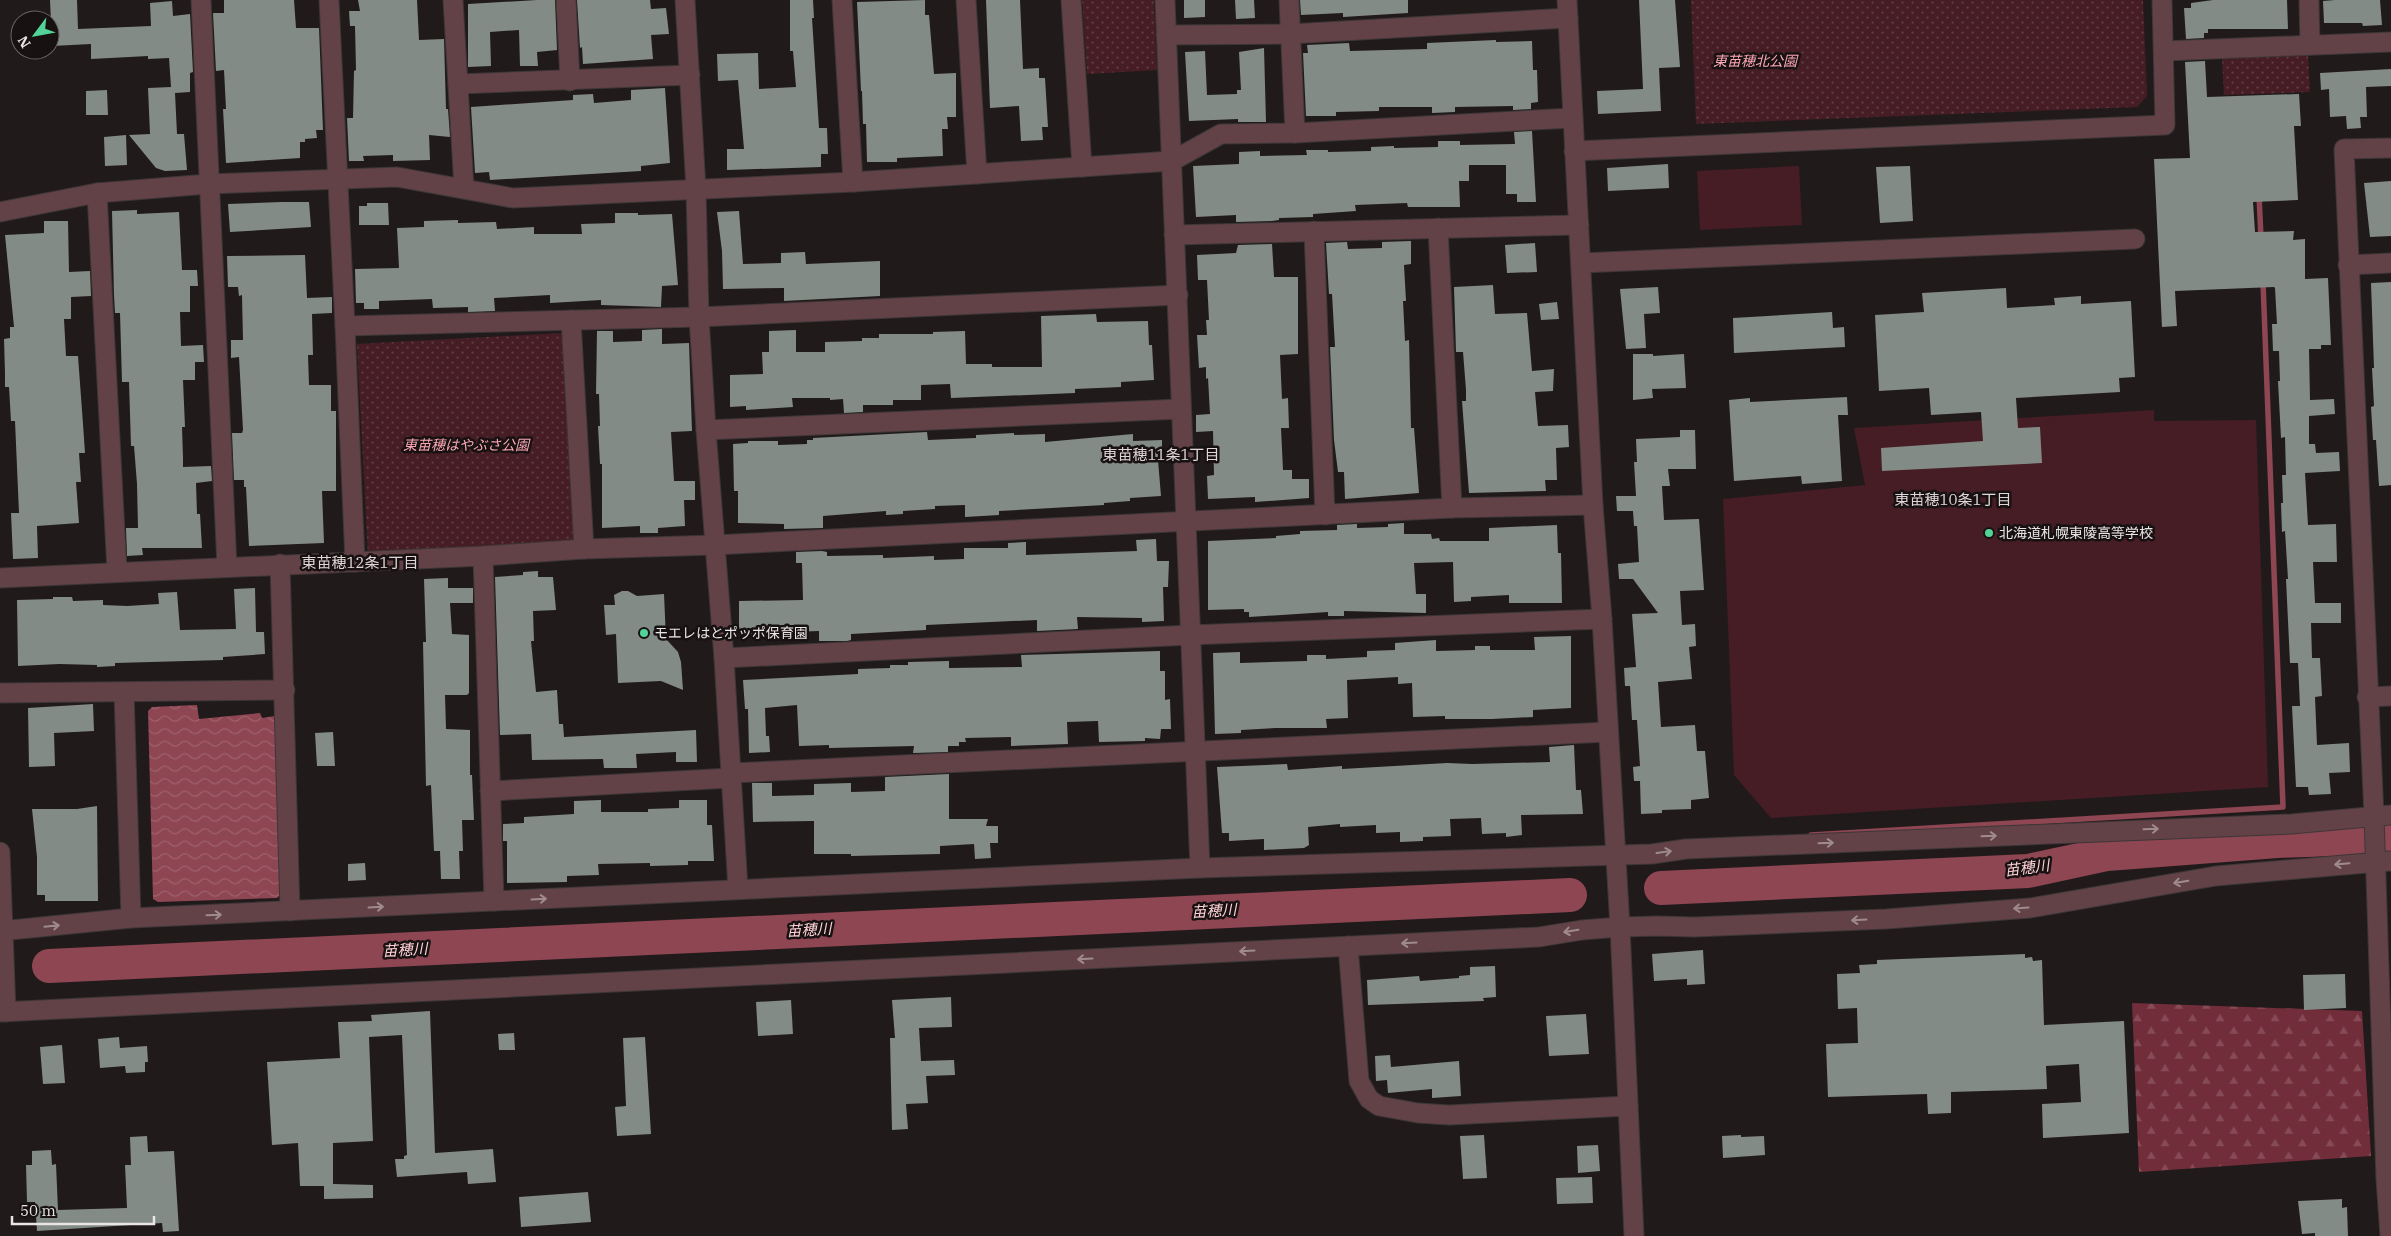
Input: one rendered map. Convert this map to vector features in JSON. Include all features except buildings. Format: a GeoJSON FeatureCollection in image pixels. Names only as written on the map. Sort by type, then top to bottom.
{"type":"FeatureCollection","features":[{"type":"Feature","properties":{"kind":"street"},"geometry":{"type":"LineString","coordinates":[[201,0],[227,567]]}},
{"type":"Feature","properties":{"kind":"street"},"geometry":{"type":"LineString","coordinates":[[328,0],[346,326],[355,562]]}},
{"type":"Feature","properties":{"kind":"street"},"geometry":{"type":"LineString","coordinates":[[453,0],[464,188]]}},
{"type":"Feature","properties":{"kind":"street"},"geometry":{"type":"LineString","coordinates":[[566,0],[570,81]]}},
{"type":"Feature","properties":{"kind":"street"},"geometry":{"type":"LineString","coordinates":[[685,0],[696,189],[699,317],[714,545],[724,658],[738,889]]}},
{"type":"Feature","properties":{"kind":"street"},"geometry":{"type":"LineString","coordinates":[[842,0],[853,182]]}},
{"type":"Feature","properties":{"kind":"street"},"geometry":{"type":"LineString","coordinates":[[966,0],[977,174]]}},
{"type":"Feature","properties":{"kind":"street"},"geometry":{"type":"LineString","coordinates":[[1072,0],[1082,167]]}},
{"type":"Feature","properties":{"kind":"street"},"geometry":{"type":"LineString","coordinates":[[1165,0],[1200,868]]}},
{"type":"Feature","properties":{"kind":"street"},"geometry":{"type":"LineString","coordinates":[[1289,0],[1295,133]]}},
{"type":"Feature","properties":{"kind":"street"},"geometry":{"type":"LineString","coordinates":[[1574,151],[2165,125],[2162,0]]}},
{"type":"Feature","properties":{"kind":"street"},"geometry":{"type":"LineString","coordinates":[[2309,0],[2310,45]]}},
{"type":"Feature","properties":{"kind":"street"},"geometry":{"type":"LineString","coordinates":[[1166,35],[1290,34],[1568,9],[1572,118],[1593,504],[1602,619],[1620,927],[1634,1236]]}},
{"type":"Feature","properties":{"kind":"street"},"geometry":{"type":"LineString","coordinates":[[2164,51],[2391,42]]}},
{"type":"Feature","properties":{"kind":"street"},"geometry":{"type":"LineString","coordinates":[[458,84],[690,75]]}},
{"type":"Feature","properties":{"kind":"street"},"geometry":{"type":"LineString","coordinates":[[0,212],[97,194],[208,184],[397,177],[513,198],[853,182],[1172,160],[1221,134],[1295,133],[1572,118]]}},
{"type":"Feature","properties":{"kind":"street"},"geometry":{"type":"LineString","coordinates":[[2390,1236],[2386,1179],[2386,981],[2380,820],[2367,697],[2344,149],[2391,148]]}},
{"type":"Feature","properties":{"kind":"street"},"geometry":{"type":"LineString","coordinates":[[97,194],[118,571]]}},
{"type":"Feature","properties":{"kind":"street"},"geometry":{"type":"LineString","coordinates":[[1174,235],[1579,225]]}},
{"type":"Feature","properties":{"kind":"street"},"geometry":{"type":"LineString","coordinates":[[1438,228],[1452,508]]}},
{"type":"Feature","properties":{"kind":"street"},"geometry":{"type":"LineString","coordinates":[[1314,231],[1325,515]]}},
{"type":"Feature","properties":{"kind":"street"},"geometry":{"type":"LineString","coordinates":[[1580,263],[2135,239]]}},
{"type":"Feature","properties":{"kind":"street"},"geometry":{"type":"LineString","coordinates":[[2348,264],[2391,263]]}},
{"type":"Feature","properties":{"kind":"street"},"geometry":{"type":"LineString","coordinates":[[346,326],[699,317],[1178,295]]}},
{"type":"Feature","properties":{"kind":"street"},"geometry":{"type":"LineString","coordinates":[[570,320],[584,549]]}},
{"type":"Feature","properties":{"kind":"street"},"geometry":{"type":"LineString","coordinates":[[706,430],[1181,409]]}},
{"type":"Feature","properties":{"kind":"street"},"geometry":{"type":"LineString","coordinates":[[0,578],[1452,508],[1593,504]]}},
{"type":"Feature","properties":{"kind":"street"},"geometry":{"type":"LineString","coordinates":[[483,556],[494,901]]}},
{"type":"Feature","properties":{"kind":"street"},"geometry":{"type":"LineString","coordinates":[[280,564],[290,912]]}},
{"type":"Feature","properties":{"kind":"street"},"geometry":{"type":"LineString","coordinates":[[724,658],[1190,635],[1602,619]]}},
{"type":"Feature","properties":{"kind":"street"},"geometry":{"type":"LineString","coordinates":[[0,693],[284,690]]}},
{"type":"Feature","properties":{"kind":"street"},"geometry":{"type":"LineString","coordinates":[[124,692],[131,918]]}},
{"type":"Feature","properties":{"kind":"street"},"geometry":{"type":"LineString","coordinates":[[2367,697],[2391,696]]}},
{"type":"Feature","properties":{"kind":"street"},"geometry":{"type":"LineString","coordinates":[[490,791],[731,776],[1608,732]]}},
{"type":"Feature","properties":{"kind":"street"},"geometry":{"type":"LineString","coordinates":[[2,931],[131,918],[290,912],[738,889],[1200,868],[1652,854],[1686,849],[2380,820]]}},
{"type":"Feature","properties":{"kind":"street"},"geometry":{"type":"LineString","coordinates":[[0,852],[3,1012],[1539,936],[1620,927],[1694,927],[1877,919],[2030,908],[2216,876],[2380,859]]}},
{"type":"Feature","properties":{"kind":"street"},"geometry":{"type":"LineString","coordinates":[[1348,946],[1359,1081],[1369,1099],[1379,1106],[1418,1113],[1449,1115],[1628,1106]]}},
{"type":"Feature","properties":{"kind":"green space"},"geometry":{"type":"Polygon","coordinates":[[[1082,0],[1154,0],[1157,70],[1087,74],[1082,0]]]}},
{"type":"Feature","properties":{"kind":"green space","name":"東苗穂北公園"},"geometry":{"type":"Polygon","coordinates":[[[1691,0],[2143,0],[2147,96],[2137,107],[1696,124],[1691,0]]]}},
{"type":"Feature","properties":{"kind":"green space"},"geometry":{"type":"Polygon","coordinates":[[[2308,54],[2310,92],[2224,95],[2222,59],[2308,54]]]}},
{"type":"Feature","properties":{"kind":"green space"},"geometry":{"type":"Polygon","coordinates":[[[1799,166],[1802,225],[1700,230],[1697,171],[1799,166]]]}},
{"type":"Feature","properties":{"kind":"green space","name":"東苗穂はやぶさ公園"},"geometry":{"type":"Polygon","coordinates":[[[564,333],[575,545],[368,556],[357,344],[564,333]]]}},
{"type":"Feature","properties":{"kind":"green space","name":"北海道札幌東陵高等学校"},"geometry":{"type":"Polygon","coordinates":[[[2154,410],[2154,421],[2256,420],[2268,787],[1771,818],[1734,775],[1723,499],[1865,485],[1854,428],[2154,410]]]}},
{"type":"Feature","properties":{"kind":"green space"},"geometry":{"type":"Polygon","coordinates":[[[2132,1003],[2362,1011],[2371,1156],[2139,1172],[2132,1003]]]}},
{"type":"Feature","properties":{"kind":"water"},"geometry":{"type":"Polygon","coordinates":[[[197,705],[199,719],[260,713],[262,718],[275,716],[283,892],[277,898],[158,902],[153,899],[148,711],[152,707],[197,705]]]}},
{"type":"Feature","properties":{"kind":"waterway"},"geometry":{"type":"LineString","coordinates":[[2259,195],[2261,238]]}},
{"type":"Feature","properties":{"kind":"waterway"},"geometry":{"type":"LineString","coordinates":[[1811,835],[2283,807],[2263,282]]}},
{"type":"Feature","properties":{"kind":"waterway","name":"苗穂川"},"geometry":{"type":"LineString","coordinates":[[1661,888],[2028,871],[2107,854],[2277,841],[2391,837]]}},
{"type":"Feature","properties":{"kind":"waterway","name":"苗穂川"},"geometry":{"type":"LineString","coordinates":[[49,966],[1570,895]]}},
{"type":"Feature","properties":{"kind":"place","name":"北海道札幌東陵高等学校"},"geometry":{"type":"Point","coordinates":[1989,533]}},
{"type":"Feature","properties":{"kind":"place","name":"モエレはとポッポ保育園"},"geometry":{"type":"Point","coordinates":[644,633]}},
{"type":"Feature","properties":{"kind":"district","name":"東苗穂11条1丁目"},"geometry":{"type":"Point","coordinates":[1161,455]}},
{"type":"Feature","properties":{"kind":"district","name":"東苗穂10条1丁目"},"geometry":{"type":"Point","coordinates":[1953,500]}},
{"type":"Feature","properties":{"kind":"district","name":"東苗穂12条1丁目"},"geometry":{"type":"Point","coordinates":[360,563]}}]}
